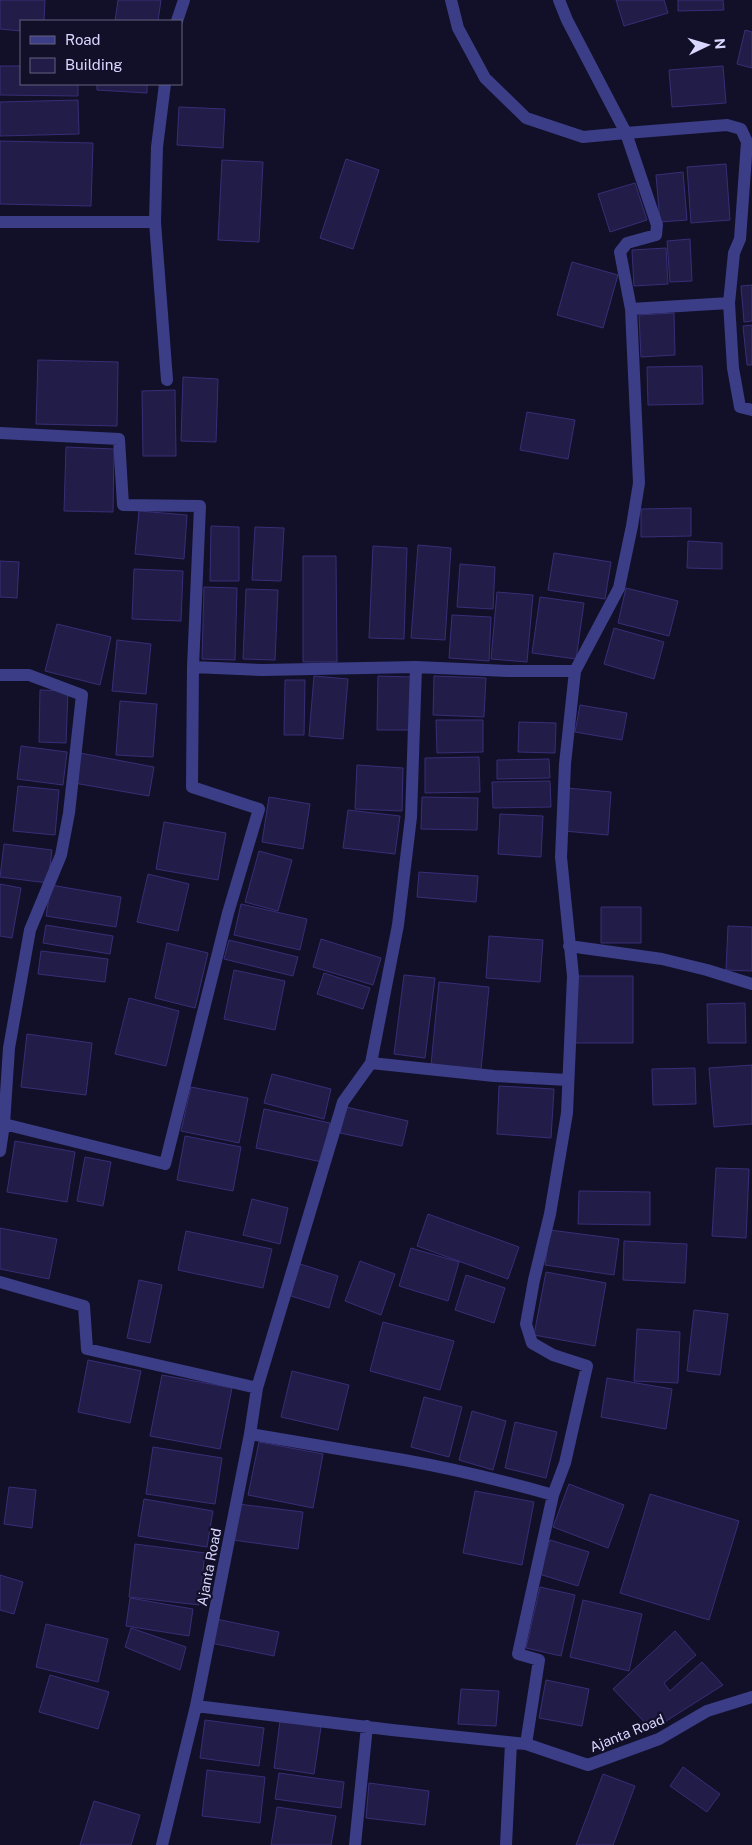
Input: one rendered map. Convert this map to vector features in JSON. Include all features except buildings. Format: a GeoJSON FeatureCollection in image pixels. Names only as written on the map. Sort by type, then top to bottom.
{"type":"FeatureCollection","features":[{"type":"Feature","properties":{"kind":"street"},"geometry":{"type":"LineString","coordinates":[[177,20],[184,0]]}},
{"type":"Feature","properties":{"kind":"street"},"geometry":{"type":"LineString","coordinates":[[451,0],[458,28],[485,78],[526,118],[583,137],[727,125],[741,129],[747,142],[740,239],[734,253],[729,303],[733,368],[740,407],[752,410]]}},
{"type":"Feature","properties":{"kind":"street"},"geometry":{"type":"LineString","coordinates":[[526,1744],[539,1660],[518,1654],[552,1495],[565,1462],[587,1366],[553,1355],[532,1343],[526,1324],[534,1280],[552,1205],[567,1113],[573,976],[561,857],[565,764],[575,671],[619,588],[639,483],[631,309],[620,252],[627,243],[656,235],[657,225],[626,133],[567,20],[559,0]]}},
{"type":"Feature","properties":{"kind":"street"},"geometry":{"type":"LineString","coordinates":[[165,85],[157,147],[155,222],[167,380]]}},
{"type":"Feature","properties":{"kind":"street"},"geometry":{"type":"LineString","coordinates":[[0,222],[155,222]]}},
{"type":"Feature","properties":{"kind":"street"},"geometry":{"type":"LineString","coordinates":[[631,309],[729,303]]}},
{"type":"Feature","properties":{"kind":"street"},"geometry":{"type":"LineString","coordinates":[[0,434],[119,438],[123,505],[200,506],[193,667],[192,786],[259,809],[228,912],[165,1164],[4,1124]]}},
{"type":"Feature","properties":{"kind":"street"},"geometry":{"type":"LineString","coordinates":[[193,667],[262,670],[416,667],[508,672],[575,671]]}},
{"type":"Feature","properties":{"kind":"street"},"geometry":{"type":"LineString","coordinates":[[416,667],[411,817],[398,925],[371,1063],[494,1076],[568,1080]]}},
{"type":"Feature","properties":{"kind":"street"},"geometry":{"type":"LineString","coordinates":[[0,675],[29,675],[82,695],[69,813],[61,855],[30,930],[4,1047],[4,1124],[0,1151]]}},
{"type":"Feature","properties":{"kind":"street"},"geometry":{"type":"LineString","coordinates":[[569,946],[662,959],[752,984]]}},
{"type":"Feature","properties":{"kind":"street","name":"Ajanta Road"},"geometry":{"type":"LineString","coordinates":[[162,1845],[196,1706],[250,1434],[257,1388],[343,1102],[371,1063]]}},
{"type":"Feature","properties":{"kind":"street"},"geometry":{"type":"LineString","coordinates":[[0,1282],[84,1306],[87,1349],[257,1388]]}},
{"type":"Feature","properties":{"kind":"street"},"geometry":{"type":"LineString","coordinates":[[250,1434],[404,1460],[499,1480],[552,1495]]}},
{"type":"Feature","properties":{"kind":"street","name":"Ajanta Road"},"geometry":{"type":"LineString","coordinates":[[196,1706],[526,1744],[588,1766],[659,1739],[707,1711],[752,1697]]}},
{"type":"Feature","properties":{"kind":"street"},"geometry":{"type":"LineString","coordinates":[[355,1845],[367,1726]]}},
{"type":"Feature","properties":{"kind":"street"},"geometry":{"type":"LineString","coordinates":[[506,1845],[511,1743]]}}]}
